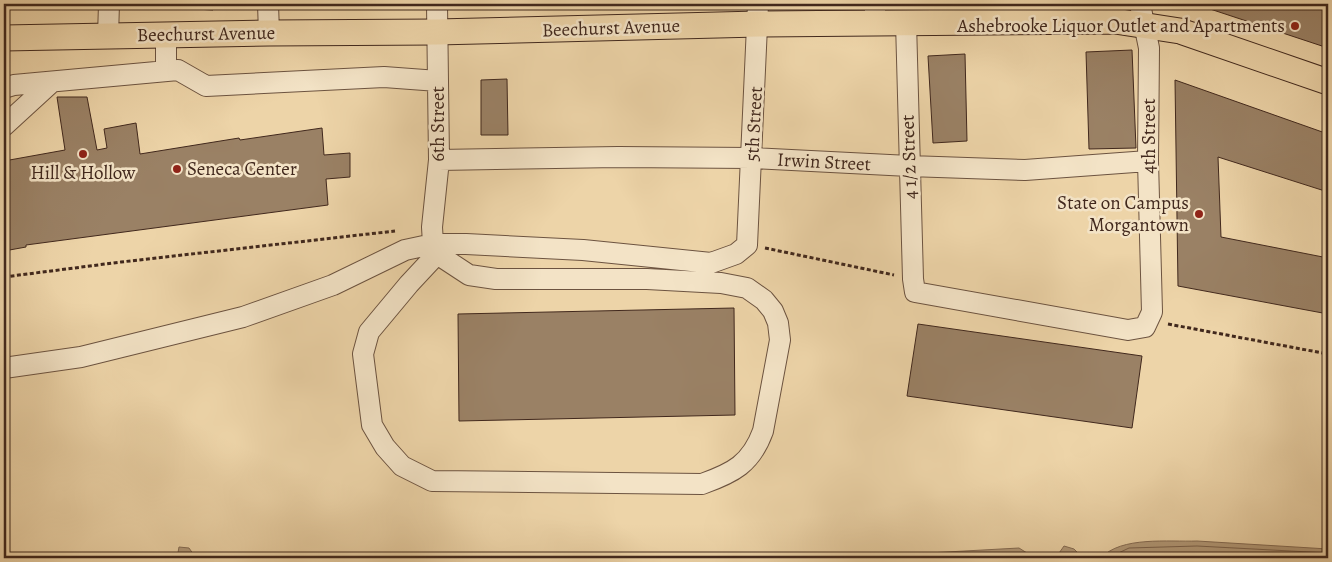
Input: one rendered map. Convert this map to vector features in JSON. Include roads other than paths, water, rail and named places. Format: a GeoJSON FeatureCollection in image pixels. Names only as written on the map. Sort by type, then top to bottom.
{"type":"FeatureCollection","features":[{"type":"Feature","properties":{"kind":"main road","name":"Beechurst Avenue"},"geometry":{"type":"LineString","coordinates":[[4,38],[438,32],[758,14],[875,13],[906,22],[983,13],[1115,21],[1142,14],[1180,31],[1328,82]]}},
{"type":"Feature","properties":{"kind":"street"},"geometry":{"type":"LineString","coordinates":[[108,36],[109,4]]}},
{"type":"Feature","properties":{"kind":"street"},"geometry":{"type":"LineString","coordinates":[[268,4],[269,33]]}},
{"type":"Feature","properties":{"kind":"street","name":"6th Street"},"geometry":{"type":"LineString","coordinates":[[435,249],[432,227],[439,160],[437,4]]}},
{"type":"Feature","properties":{"kind":"street","name":"5th Street"},"geometry":{"type":"LineString","coordinates":[[435,249],[466,244],[583,250],[711,263],[736,254],[747,244],[758,14]]}},
{"type":"Feature","properties":{"kind":"street","name":"4th Street"},"geometry":{"type":"LineString","coordinates":[[915,292],[1128,330],[1144,327],[1152,312],[1148,161],[1149,48],[1142,14]]}},
{"type":"Feature","properties":{"kind":"street","name":"4 1/2 Street"},"geometry":{"type":"LineString","coordinates":[[906,22],[909,166],[915,292]]}},
{"type":"Feature","properties":{"kind":"street"},"geometry":{"type":"LineString","coordinates":[[166,35],[166,71]]}},
{"type":"Feature","properties":{"kind":"street"},"geometry":{"type":"LineString","coordinates":[[4,88],[14,85],[178,70],[206,86],[384,77],[438,81]]}},
{"type":"Feature","properties":{"kind":"street"},"geometry":{"type":"LineString","coordinates":[[4,126],[52,82]]}},
{"type":"Feature","properties":{"kind":"street","name":"Irwin Street"},"geometry":{"type":"LineString","coordinates":[[439,160],[618,156],[752,158],[1024,170],[1148,161]]}},
{"type":"Feature","properties":{"kind":"street"},"geometry":{"type":"LineString","coordinates":[[4,368],[81,357],[243,317],[333,285],[405,250],[435,249],[469,274],[496,280],[647,279],[721,284],[747,288],[764,300],[773,311],[778,323],[780,340],[763,431],[758,445],[747,460],[738,468],[725,476],[702,484],[432,482],[402,466],[385,446],[372,425],[363,354],[370,332],[435,249]]}},
{"type":"Feature","properties":{"kind":"water"},"geometry":{"type":"Polygon","coordinates":[[[1197,541],[1328,549],[1328,558],[1101,558],[1120,546],[1133,543],[1197,541]]]}},
{"type":"Feature","properties":{"kind":"water"},"geometry":{"type":"Polygon","coordinates":[[[1064,546],[1074,549],[1083,558],[1047,558],[1057,556],[1064,546]]]}},
{"type":"Feature","properties":{"kind":"water"},"geometry":{"type":"Polygon","coordinates":[[[179,547],[189,548],[196,558],[177,558],[179,547]]]}},
{"type":"Feature","properties":{"kind":"water"},"geometry":{"type":"Polygon","coordinates":[[[1019,548],[1035,558],[859,558],[874,556],[1019,548]]]}},
{"type":"Feature","properties":{"kind":"place","name":"Ashebrooke Liquor Outlet and Apartments"},"geometry":{"type":"Point","coordinates":[1295,26]}},
{"type":"Feature","properties":{"kind":"place","name":"Hill & Hollow"},"geometry":{"type":"Point","coordinates":[83,154]}},
{"type":"Feature","properties":{"kind":"place","name":"Seneca Center"},"geometry":{"type":"Point","coordinates":[177,169]}},
{"type":"Feature","properties":{"kind":"place","name":"State on Campus Morgantown"},"geometry":{"type":"Point","coordinates":[1199,214]}}]}
